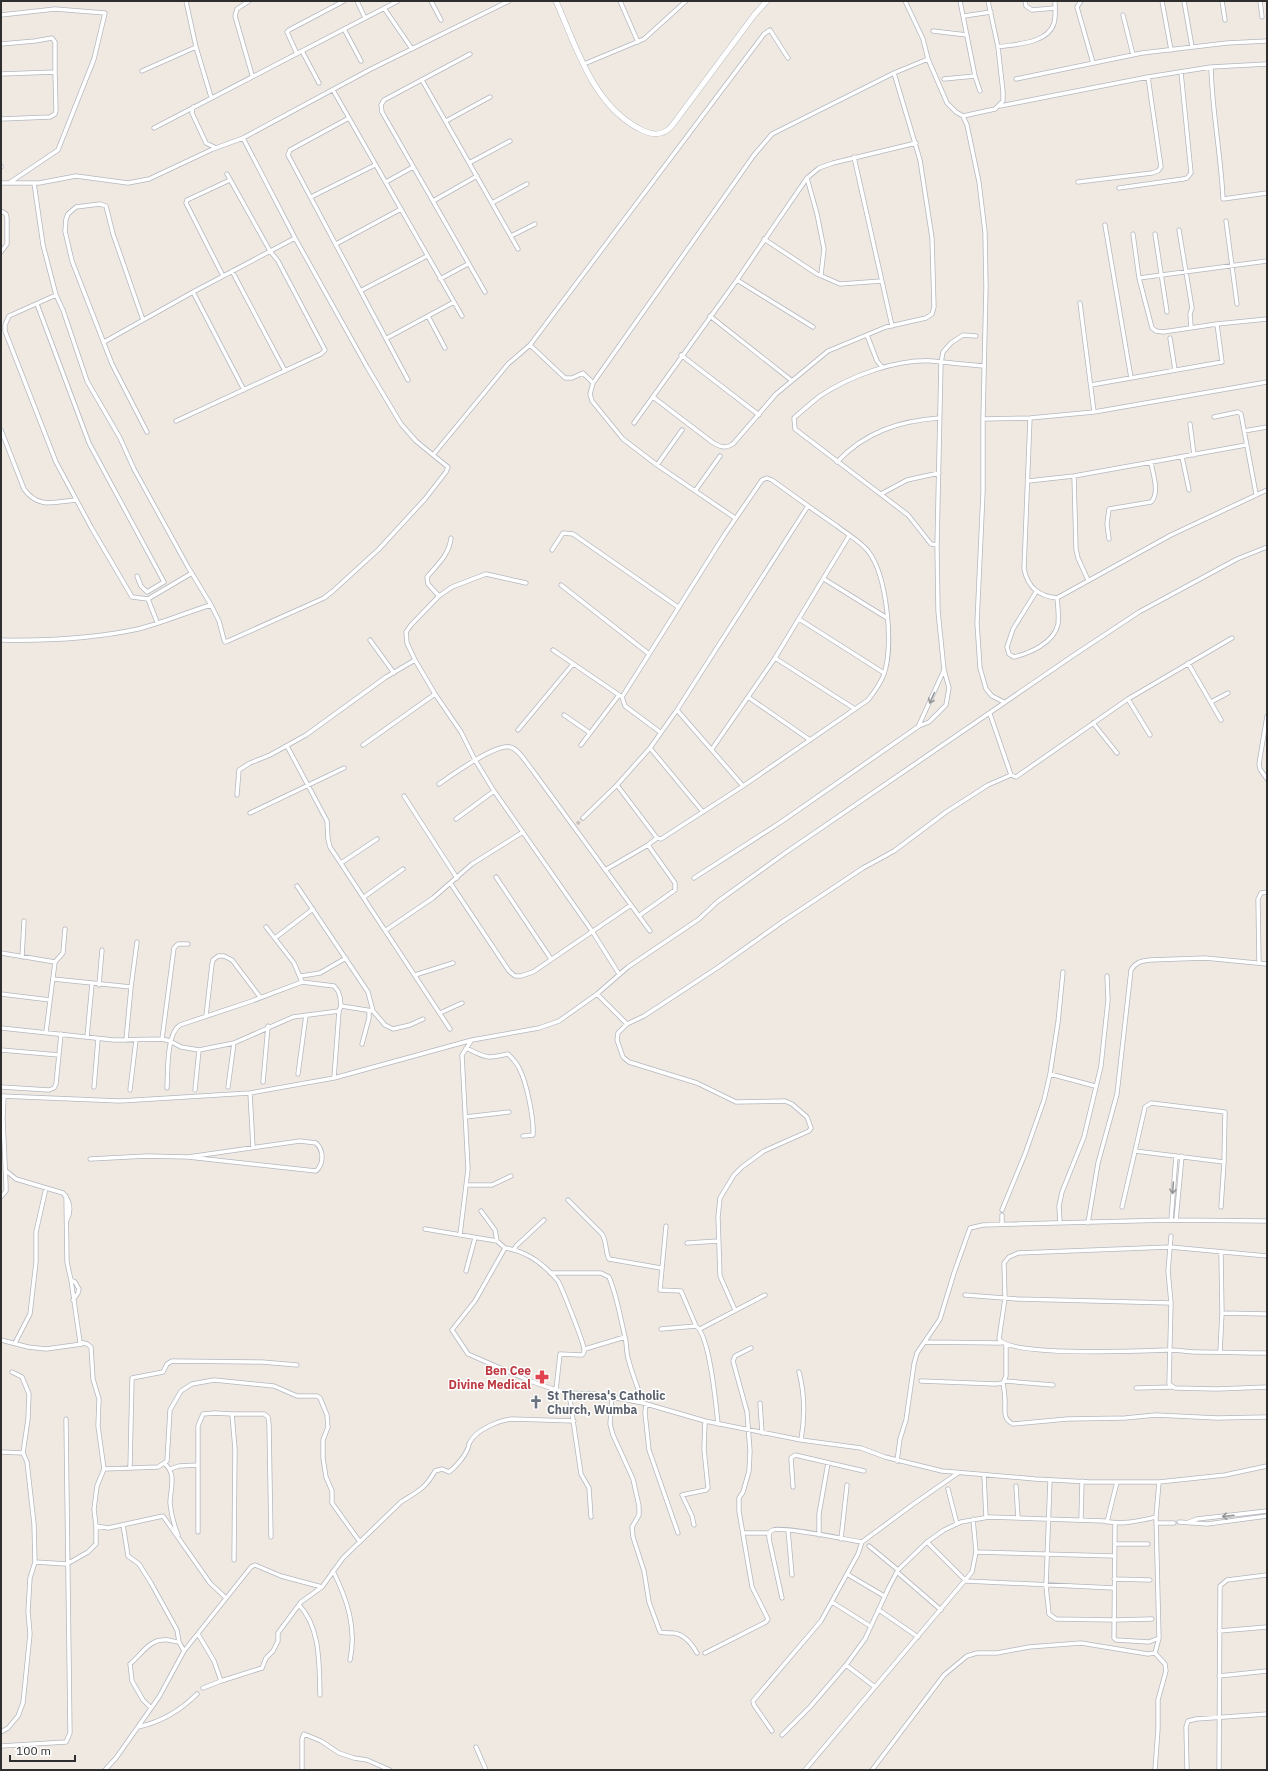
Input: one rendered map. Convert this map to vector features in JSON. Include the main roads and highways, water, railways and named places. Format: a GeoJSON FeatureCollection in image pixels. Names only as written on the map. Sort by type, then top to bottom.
{"type":"FeatureCollection","features":[{"type":"Feature","properties":{"kind":"tunnel"},"geometry":{"type":"LineString","coordinates":[[577,824],[583,818]]}},
{"type":"Feature","properties":{"kind":"place","name":"Ben Cee Divine Medical"},"geometry":{"type":"Point","coordinates":[542,1377]}},
{"type":"Feature","properties":{"kind":"place","name":"St Theresa's Catholic Church, Wumba"},"geometry":{"type":"Point","coordinates":[536,1402]}}]}
